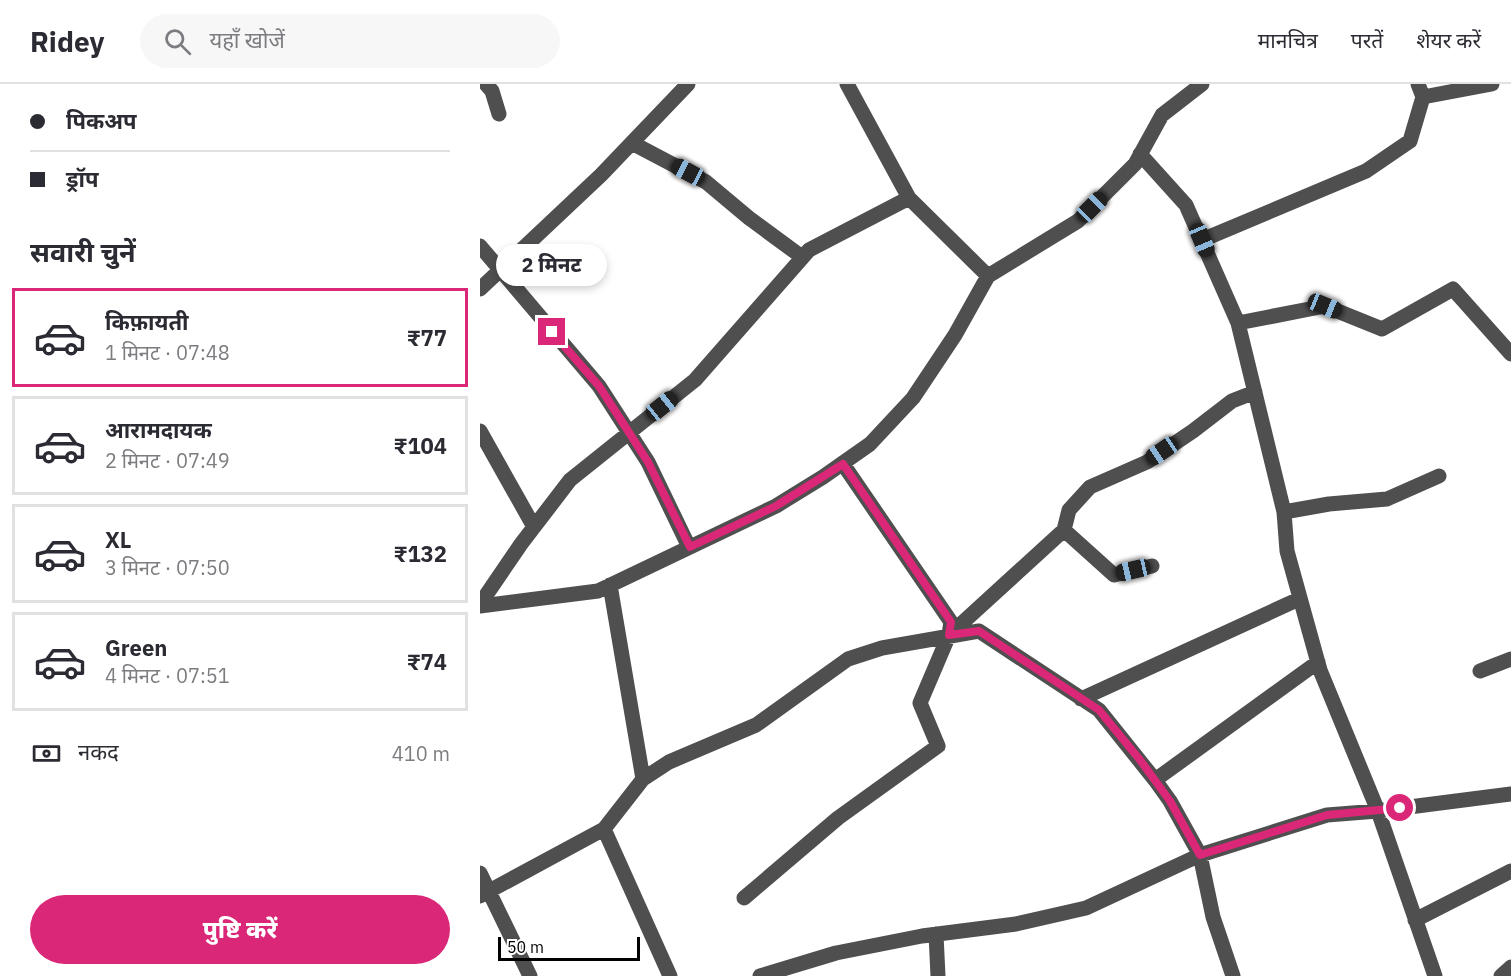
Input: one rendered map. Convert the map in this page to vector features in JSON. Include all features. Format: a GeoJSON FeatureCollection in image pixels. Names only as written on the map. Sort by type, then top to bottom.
{"type":"FeatureCollection","features":[{"type":"Feature","properties":{"kind":"street"},"geometry":{"type":"LineString","coordinates":[[486,84],[492,91],[499,114]]}},
{"type":"Feature","properties":{"kind":"street"},"geometry":{"type":"LineString","coordinates":[[480,289],[601,176],[688,84]]}},
{"type":"Feature","properties":{"kind":"street"},"geometry":{"type":"LineString","coordinates":[[847,84],[909,198],[988,276]]}},
{"type":"Feature","properties":{"kind":"street"},"geometry":{"type":"LineString","coordinates":[[480,605],[598,591],[776,506],[843,464],[870,444],[913,398],[955,335],[988,276],[1078,221],[1135,164],[1162,116],[1202,84]]}},
{"type":"Feature","properties":{"kind":"street"},"geometry":{"type":"LineString","coordinates":[[1202,240],[1366,171],[1410,141],[1420,91],[1491,84]]}},
{"type":"Feature","properties":{"kind":"street"},"geometry":{"type":"LineString","coordinates":[[632,143],[706,183],[802,257]]}},
{"type":"Feature","properties":{"kind":"street"},"geometry":{"type":"LineString","coordinates":[[1140,154],[1186,205],[1238,324],[1284,512],[1287,551],[1318,662],[1378,811],[1435,976]]}},
{"type":"Feature","properties":{"kind":"street"},"geometry":{"type":"LineString","coordinates":[[480,605],[570,480],[695,380],[809,250],[909,198]]}},
{"type":"Feature","properties":{"kind":"street"},"geometry":{"type":"LineString","coordinates":[[480,246],[599,386],[648,462],[690,547]]}},
{"type":"Feature","properties":{"kind":"street"},"geometry":{"type":"LineString","coordinates":[[1238,324],[1325,306],[1382,329],[1453,289],[1511,354]]}},
{"type":"Feature","properties":{"kind":"street"},"geometry":{"type":"LineString","coordinates":[[949,635],[1064,530],[1069,510],[1090,487],[1147,462],[1232,401],[1255,392]]}},
{"type":"Feature","properties":{"kind":"street"},"geometry":{"type":"LineString","coordinates":[[480,431],[534,527]]}},
{"type":"Feature","properties":{"kind":"street"},"geometry":{"type":"LineString","coordinates":[[744,898],[838,818],[938,746],[920,703],[949,635],[951,622],[843,464]]}},
{"type":"Feature","properties":{"kind":"street"},"geometry":{"type":"LineString","coordinates":[[1284,512],[1329,504],[1387,499],[1440,476]]}},
{"type":"Feature","properties":{"kind":"street"},"geometry":{"type":"LineString","coordinates":[[1064,530],[1114,575],[1152,566]]}},
{"type":"Feature","properties":{"kind":"street"},"geometry":{"type":"LineString","coordinates":[[610,585],[643,779]]}},
{"type":"Feature","properties":{"kind":"street"},"geometry":{"type":"LineString","coordinates":[[1081,699],[1299,598]]}},
{"type":"Feature","properties":{"kind":"street"},"geometry":{"type":"LineString","coordinates":[[484,894],[604,829],[643,779],[669,762],[756,725],[848,659],[882,648],[979,631],[1099,710],[1155,780],[1170,801],[1200,855],[1213,917],[1233,976]]}},
{"type":"Feature","properties":{"kind":"street"},"geometry":{"type":"LineString","coordinates":[[1480,671],[1511,659]]}},
{"type":"Feature","properties":{"kind":"street"},"geometry":{"type":"LineString","coordinates":[[1155,780],[1318,662]]}},
{"type":"Feature","properties":{"kind":"street"},"geometry":{"type":"LineString","coordinates":[[760,976],[836,953],[936,934],[1016,924],[1086,908],[1200,855],[1327,815],[1378,811],[1511,794]]}},
{"type":"Feature","properties":{"kind":"street"},"geometry":{"type":"LineString","coordinates":[[604,829],[670,976]]}},
{"type":"Feature","properties":{"kind":"street"},"geometry":{"type":"LineString","coordinates":[[1415,920],[1511,871]]}},
{"type":"Feature","properties":{"kind":"street"},"geometry":{"type":"LineString","coordinates":[[480,873],[484,894],[530,976]]}},
{"type":"Feature","properties":{"kind":"street"},"geometry":{"type":"LineString","coordinates":[[936,934],[938,976]]}},
{"type":"Feature","properties":{"kind":"street"},"geometry":{"type":"LineString","coordinates":[[1501,976],[1511,967]]}},
{"type":"Feature","properties":{"kind":"route"},"geometry":{"type":"LineString","coordinates":[[552,332],[599,386],[648,462],[690,547],[776,506],[843,464],[951,622],[949,635],[979,631],[1038,672],[1099,710],[1170,801],[1200,855],[1327,815],[1400,808]]}}]}
